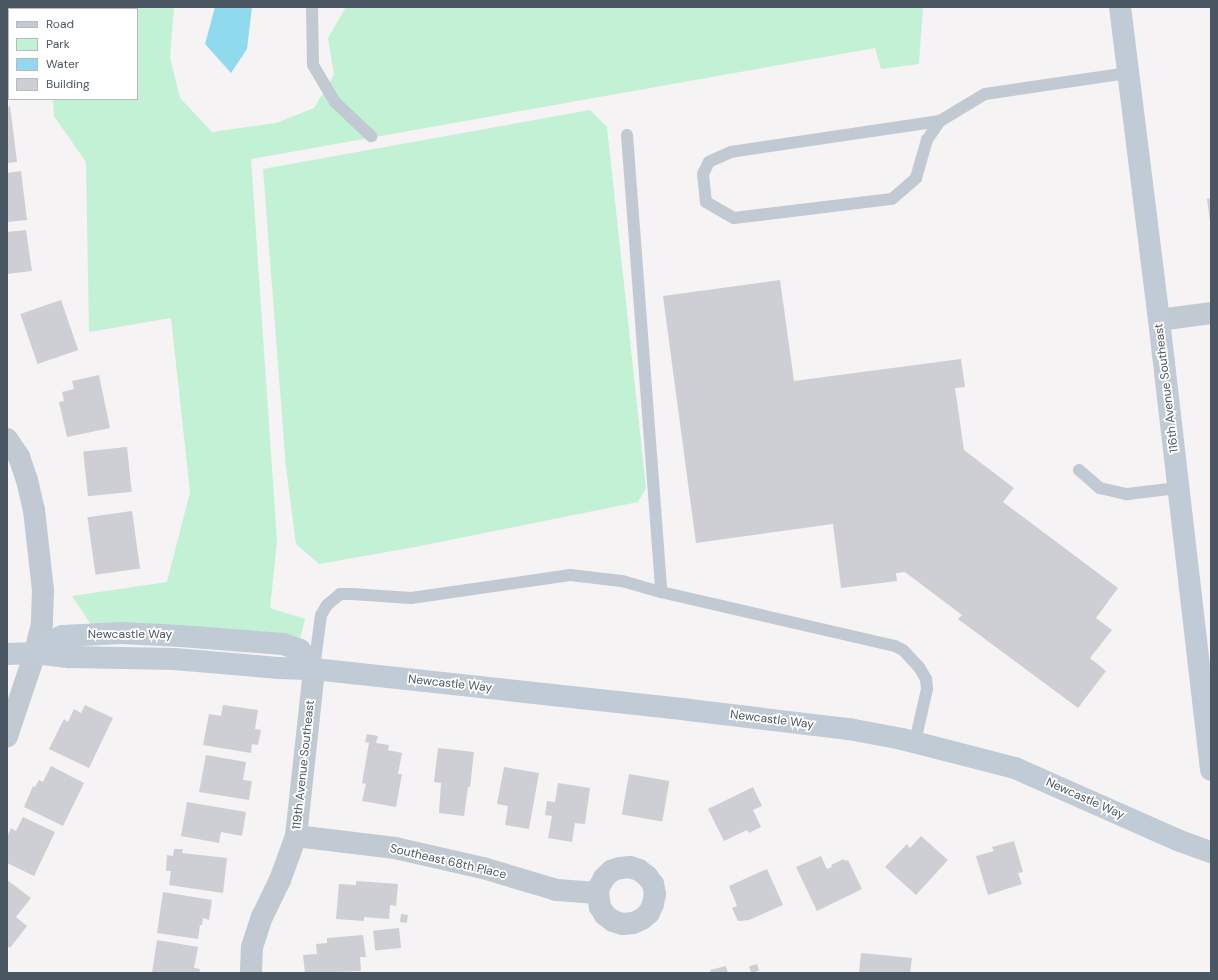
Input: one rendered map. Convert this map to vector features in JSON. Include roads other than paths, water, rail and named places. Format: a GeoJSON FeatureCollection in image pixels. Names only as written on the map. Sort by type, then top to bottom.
{"type":"FeatureCollection","features":[{"type":"Feature","properties":{"kind":"main road","name":"116th Avenue Southeast"},"geometry":{"type":"LineString","coordinates":[[1120,7],[1159,320],[1211,770]]}},
{"type":"Feature","properties":{"kind":"main road","name":"Newcastle Way"},"geometry":{"type":"LineString","coordinates":[[7,654],[35,653],[70,657],[174,659],[278,668],[314,669],[849,729],[915,742],[1014,768],[1180,841],[1211,852]]}},
{"type":"Feature","properties":{"kind":"street"},"geometry":{"type":"LineString","coordinates":[[1159,320],[1211,313]]}},
{"type":"Feature","properties":{"kind":"street"},"geometry":{"type":"LineString","coordinates":[[7,439],[19,457],[34,510],[43,590],[42,624],[35,653],[7,736]]}},
{"type":"Feature","properties":{"kind":"street","name":"119th Avenue Southeast"},"geometry":{"type":"LineString","coordinates":[[251,973],[252,947],[262,917],[280,880],[296,836],[314,669]]}},
{"type":"Feature","properties":{"kind":"street","name":"Southeast 68th Place"},"geometry":{"type":"LineString","coordinates":[[296,836],[395,848],[483,868],[557,890],[598,893]]}},
{"type":"Feature","properties":{"kind":"street"},"geometry":{"type":"LineString","coordinates":[[630,867],[639,870],[647,876],[660,892],[645,916],[633,923],[623,924],[613,921],[605,915],[600,906],[598,893],[604,878],[611,871],[630,867]]}},
{"type":"Feature","properties":{"kind":"lane"},"geometry":{"type":"LineString","coordinates":[[312,7],[313,65],[335,102],[371,136]]}},
{"type":"Feature","properties":{"kind":"lane"},"geometry":{"type":"LineString","coordinates":[[940,121],[926,140],[916,178],[892,199],[734,218],[706,202],[703,174],[709,162],[731,152],[940,121],[985,94],[1128,73]]}},
{"type":"Feature","properties":{"kind":"lane"},"geometry":{"type":"LineString","coordinates":[[628,135],[661,592]]}},
{"type":"Feature","properties":{"kind":"lane"},"geometry":{"type":"LineString","coordinates":[[1079,470],[1100,488],[1127,494],[1178,488]]}},
{"type":"Feature","properties":{"kind":"lane"},"geometry":{"type":"LineString","coordinates":[[314,669],[321,615],[327,605],[340,594],[411,598],[570,575],[622,581],[661,592],[895,646],[903,650],[926,679],[927,689],[915,742]]}},
{"type":"Feature","properties":{"kind":"water"},"geometry":{"type":"Polygon","coordinates":[[[215,7],[252,7],[247,49],[231,73],[205,44],[215,7]]]}}]}
